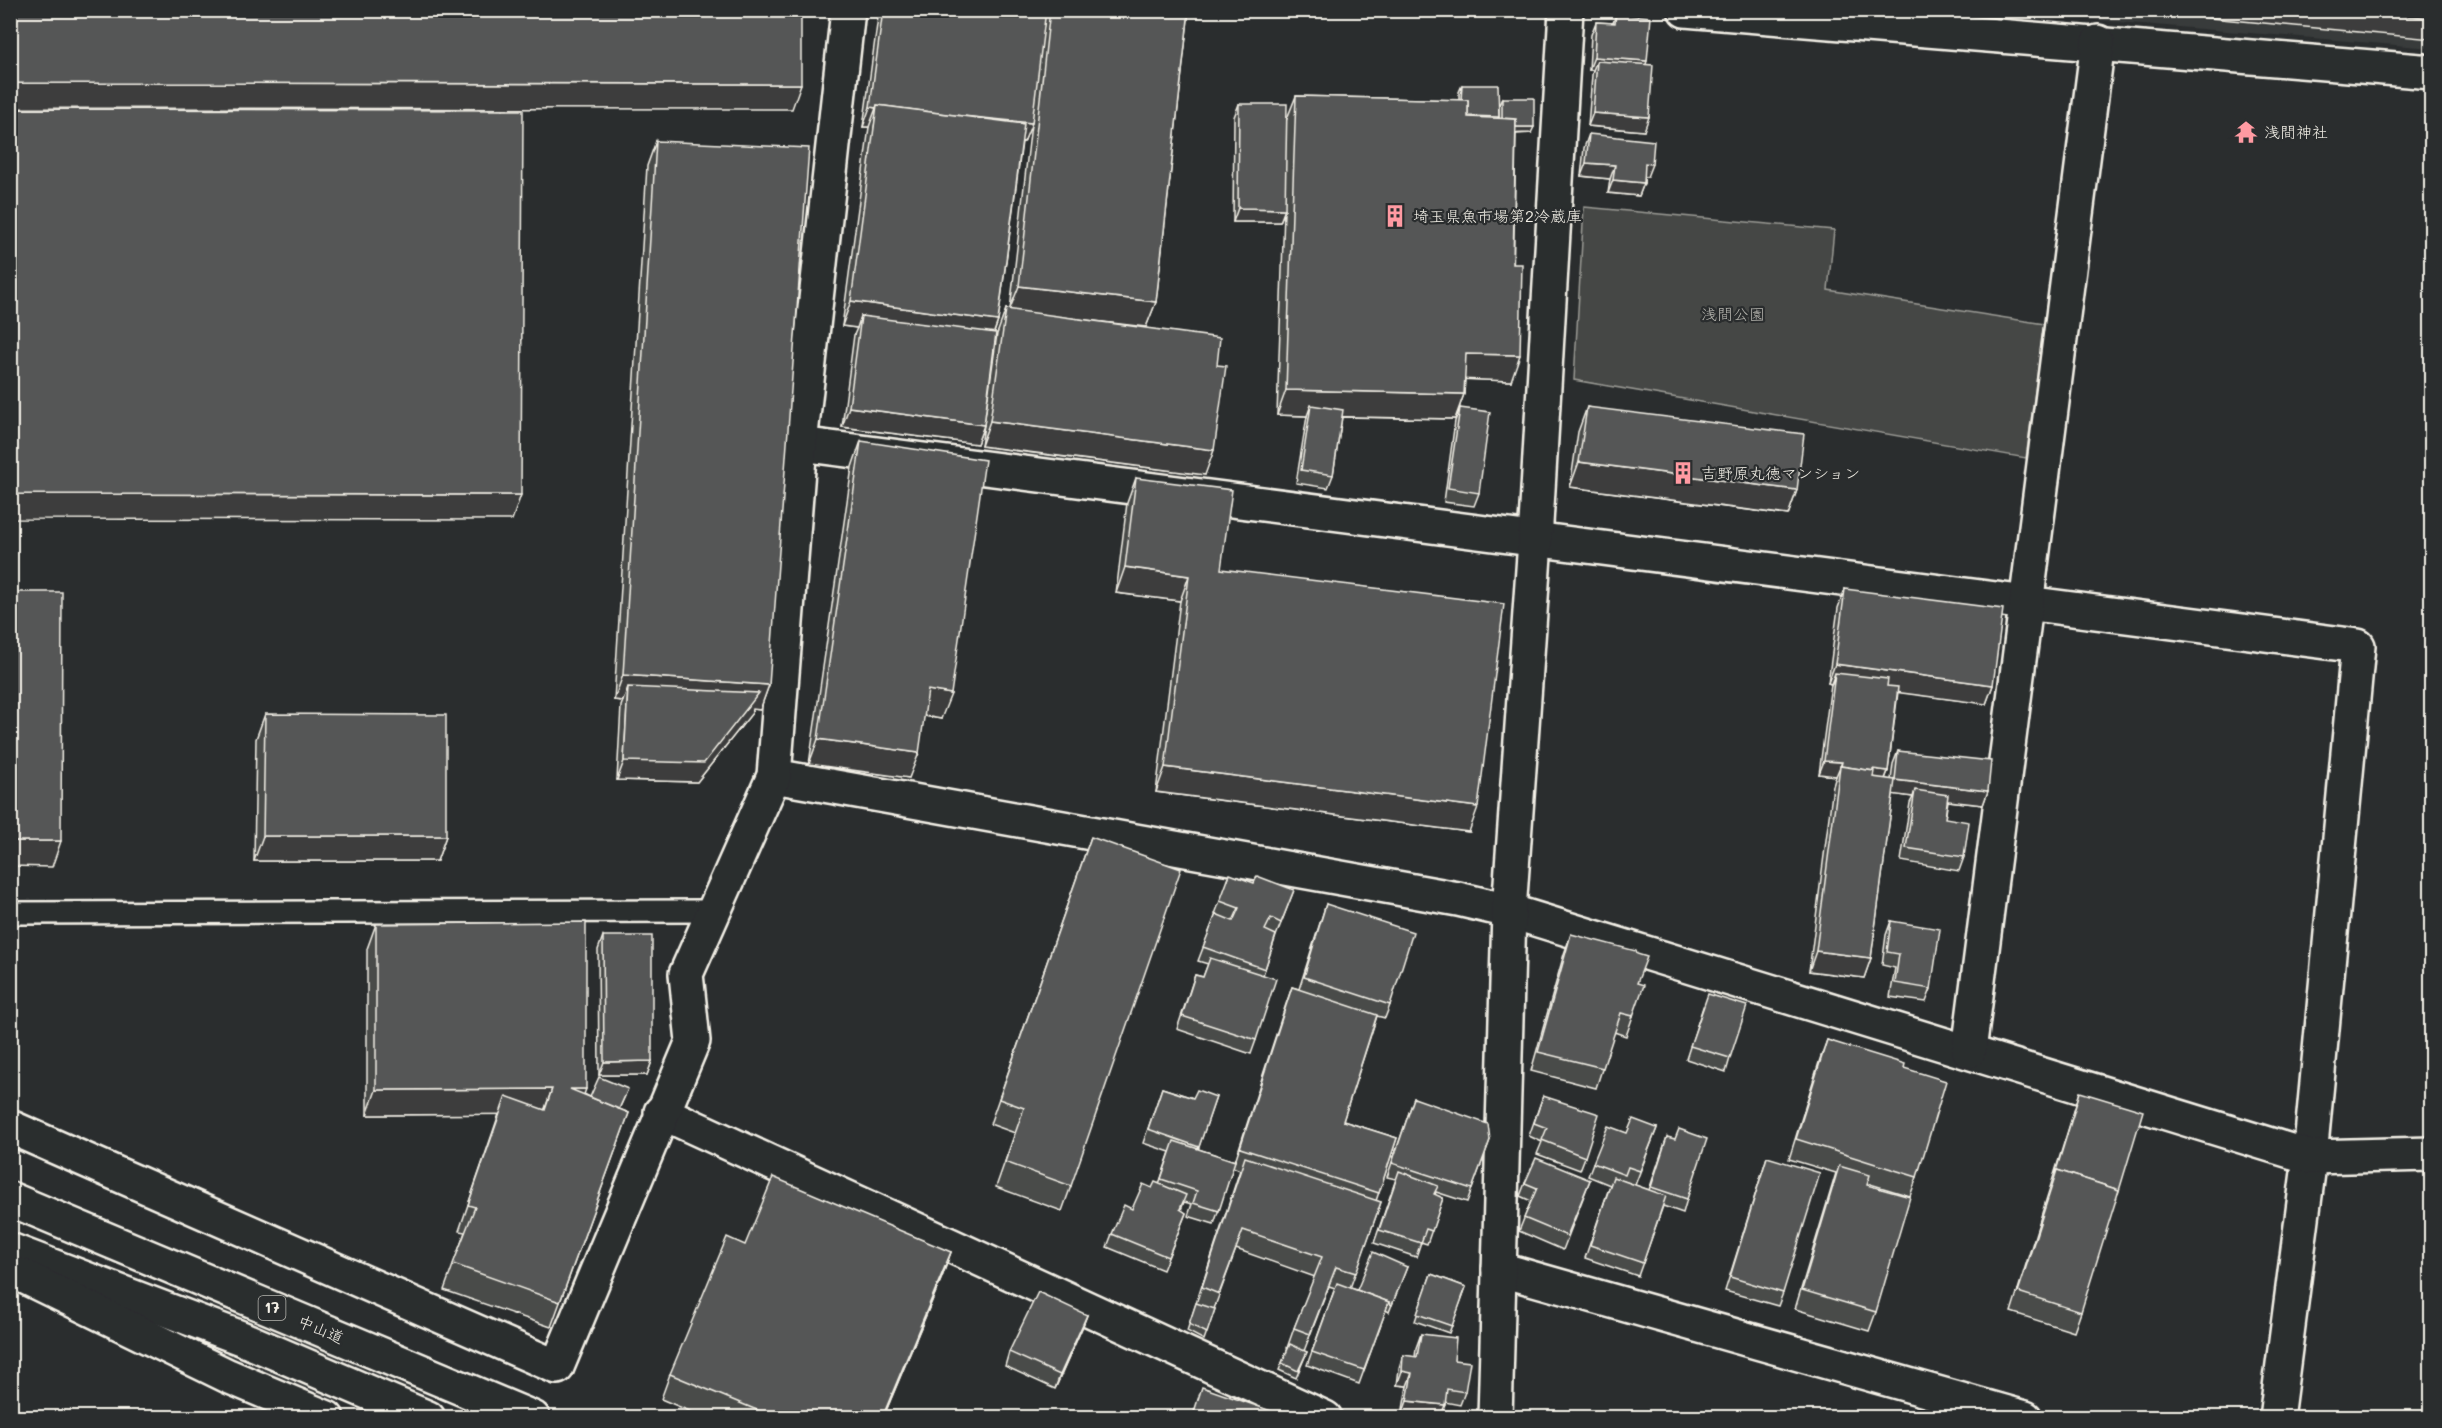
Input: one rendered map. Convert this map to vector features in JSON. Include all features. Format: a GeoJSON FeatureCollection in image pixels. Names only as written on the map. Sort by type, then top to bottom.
{"type":"FeatureCollection","features":[{"type":"Feature","properties":{"kind":"main road"},"geometry":{"type":"LineString","coordinates":[[10,1127],[557,1367],[661,1113],[693,1041],[686,974],[774,776],[800,444],[848,10]]}},
{"type":"Feature","properties":{"kind":"main road"},"geometry":{"type":"LineString","coordinates":[[1495,1418],[1509,911],[1535,541],[1566,10]]}},
{"type":"Feature","properties":{"kind":"main road"},"geometry":{"type":"LineString","coordinates":[[1685,10],[2098,42],[2432,72]]}},
{"type":"Feature","properties":{"kind":"main road"},"geometry":{"type":"LineString","coordinates":[[1969,1052],[2098,42]]}},
{"type":"Feature","properties":{"kind":"main road"},"geometry":{"type":"LineString","coordinates":[[800,444],[2358,646],[2310,1158],[2276,1418]]}},
{"type":"Feature","properties":{"kind":"main road"},"geometry":{"type":"LineString","coordinates":[[774,776],[1458,899],[1509,911],[2310,1158],[2432,1154]]}},
{"type":"Feature","properties":{"kind":"main road"},"geometry":{"type":"LineString","coordinates":[[661,1113],[1325,1418]]}},
{"type":"Feature","properties":{"kind":"main road","name":"中山道"},"geometry":{"type":"LineString","coordinates":[[10,1199],[532,1418]]}},
{"type":"Feature","properties":{"kind":"main road","name":"17"},"geometry":{"type":"LineString","coordinates":[[10,1250],[241,1338],[428,1418]]}},
{"type":"Feature","properties":{"kind":"main road"},"geometry":{"type":"LineString","coordinates":[[1500,1269],[2025,1418]]}},
{"type":"Feature","properties":{"kind":"main road"},"geometry":{"type":"LineString","coordinates":[[10,1270],[228,1376],[327,1418]]}},
{"type":"Feature","properties":{"kind":"lane"},"geometry":{"type":"LineString","coordinates":[[10,913],[713,911]]}},
{"type":"Feature","properties":{"kind":"shaded area"},"geometry":{"type":"Polygon","coordinates":[[[1986,11],[2431,11],[2431,48],[1986,11]]]}},
{"type":"Feature","properties":{"kind":"green space","name":"浅間公園"},"geometry":{"type":"Polygon","coordinates":[[[1584,207],[1834,230],[1828,290],[2044,324],[2026,458],[1574,380],[1584,207]]]}},
{"type":"Feature","properties":{"kind":"building"},"geometry":{"type":"Polygon","coordinates":[[[10,10],[801,10],[801,84],[10,83],[10,10]]]}},
{"type":"Feature","properties":{"kind":"building"},"geometry":{"type":"Polygon","coordinates":[[[883,10],[1046,10],[1032,123],[877,105],[876,108],[870,107],[883,10]]]}},
{"type":"Feature","properties":{"kind":"building"},"geometry":{"type":"Polygon","coordinates":[[[1050,10],[1189,10],[1156,302],[1019,286],[1050,10]]]}},
{"type":"Feature","properties":{"kind":"building"},"geometry":{"type":"Polygon","coordinates":[[[2346,10],[2432,10],[2432,18],[2346,10]]]}},
{"type":"Feature","properties":{"kind":"building"},"geometry":{"type":"Polygon","coordinates":[[[1616,14],[1651,17],[1647,61],[1594,57],[1596,22],[1615,23],[1616,14]]]}},
{"type":"Feature","properties":{"kind":"building"},"geometry":{"type":"Polygon","coordinates":[[[1597,61],[1653,65],[1649,117],[1593,113],[1597,61]]]}},
{"type":"Feature","properties":{"kind":"building"},"geometry":{"type":"Polygon","coordinates":[[[1462,85],[1498,85],[1499,117],[1468,116],[1468,100],[1461,100],[1462,85]]]}},
{"type":"Feature","properties":{"kind":"building","name":"埼玉県魚市場第2冷蔵庫"},"geometry":{"type":"Polygon","coordinates":[[[1296,96],[1468,100],[1468,117],[1516,119],[1513,264],[1522,264],[1520,355],[1466,354],[1464,394],[1286,390],[1296,96]]]}},
{"type":"Feature","properties":{"kind":"building"},"geometry":{"type":"Polygon","coordinates":[[[1502,98],[1534,98],[1534,127],[1516,127],[1516,119],[1502,118],[1502,98]]]}},
{"type":"Feature","properties":{"kind":"building"},"geometry":{"type":"Polygon","coordinates":[[[1239,104],[1287,104],[1285,209],[1238,208],[1239,104]]]}},
{"type":"Feature","properties":{"kind":"building"},"geometry":{"type":"Polygon","coordinates":[[[877,105],[1024,124],[998,321],[851,301],[877,105]]]}},
{"type":"Feature","properties":{"kind":"building"},"geometry":{"type":"Polygon","coordinates":[[[10,109],[523,110],[521,495],[10,494],[10,109]]]}},
{"type":"Feature","properties":{"kind":"building"},"geometry":{"type":"Polygon","coordinates":[[[1589,134],[1654,141],[1652,164],[1645,163],[1644,183],[1613,180],[1615,165],[1586,163],[1589,134]]]}},
{"type":"Feature","properties":{"kind":"building"},"geometry":{"type":"Polygon","coordinates":[[[656,141],[809,148],[769,685],[623,675],[656,141]]]}},
{"type":"Feature","properties":{"kind":"building"},"geometry":{"type":"Polygon","coordinates":[[[1006,309],[1220,338],[1217,365],[1226,366],[1214,450],[990,421],[1006,309]]]}},
{"type":"Feature","properties":{"kind":"building"},"geometry":{"type":"Polygon","coordinates":[[[861,316],[996,333],[984,425],[849,407],[861,316]]]}},
{"type":"Feature","properties":{"kind":"building"},"geometry":{"type":"Polygon","coordinates":[[[1311,405],[1343,410],[1333,475],[1301,470],[1311,405]]]}},
{"type":"Feature","properties":{"kind":"building"},"geometry":{"type":"Polygon","coordinates":[[[1587,407],[1804,434],[1797,490],[1579,462],[1587,407]]]}},
{"type":"Feature","properties":{"kind":"building"},"geometry":{"type":"Polygon","coordinates":[[[1460,408],[1490,412],[1479,493],[1448,488],[1460,408]]]}},
{"type":"Feature","properties":{"kind":"building"},"geometry":{"type":"Polygon","coordinates":[[[861,441],[985,460],[951,694],[928,690],[919,753],[818,739],[861,441]]]}},
{"type":"Feature","properties":{"kind":"building"},"geometry":{"type":"Polygon","coordinates":[[[1136,478],[1232,490],[1221,569],[1504,604],[1478,807],[1165,767],[1189,576],[1125,567],[1136,478]]]}},
{"type":"Feature","properties":{"kind":"building"},"geometry":{"type":"Polygon","coordinates":[[[1845,589],[2003,609],[1993,685],[1835,664],[1845,589]]]}},
{"type":"Feature","properties":{"kind":"building"},"geometry":{"type":"Polygon","coordinates":[[[10,592],[62,592],[61,841],[10,841],[10,592]]]}},
{"type":"Feature","properties":{"kind":"building"},"geometry":{"type":"Polygon","coordinates":[[[1835,673],[1888,679],[1887,686],[1898,687],[1888,771],[1841,766],[1842,762],[1824,761],[1835,673]]]}},
{"type":"Feature","properties":{"kind":"building"},"geometry":{"type":"Polygon","coordinates":[[[628,687],[759,693],[704,763],[624,761],[628,687]]]}},
{"type":"Feature","properties":{"kind":"building"},"geometry":{"type":"Polygon","coordinates":[[[265,714],[446,715],[446,836],[263,836],[265,714]]]}},
{"type":"Feature","properties":{"kind":"building"},"geometry":{"type":"Polygon","coordinates":[[[1898,751],[1991,761],[1988,791],[1895,780],[1898,751]]]}},
{"type":"Feature","properties":{"kind":"building"},"geometry":{"type":"Polygon","coordinates":[[[1840,766],[1874,771],[1873,777],[1895,780],[1871,958],[1816,951],[1840,766]]]}},
{"type":"Feature","properties":{"kind":"building"},"geometry":{"type":"Polygon","coordinates":[[[1915,790],[1948,795],[1945,818],[1969,822],[1964,857],[1906,848],[1915,790]]]}},
{"type":"Feature","properties":{"kind":"building"},"geometry":{"type":"Polygon","coordinates":[[[1091,837],[1181,869],[1071,1186],[1005,1162],[1024,1108],[999,1099],[1091,837]]]}},
{"type":"Feature","properties":{"kind":"building"},"geometry":{"type":"Polygon","coordinates":[[[1230,874],[1254,883],[1257,876],[1294,890],[1281,923],[1271,918],[1265,930],[1276,935],[1265,969],[1203,947],[1216,914],[1233,921],[1239,908],[1220,901],[1230,874]]]}},
{"type":"Feature","properties":{"kind":"building"},"geometry":{"type":"Polygon","coordinates":[[[1326,904],[1413,932],[1390,1005],[1304,977],[1326,904]]]}},
{"type":"Feature","properties":{"kind":"building"},"geometry":{"type":"Polygon","coordinates":[[[1891,921],[1940,929],[1931,989],[1895,983],[1899,954],[1887,952],[1891,921]]]}},
{"type":"Feature","properties":{"kind":"building"},"geometry":{"type":"Polygon","coordinates":[[[586,922],[586,1089],[570,1089],[629,1113],[560,1302],[453,1264],[475,1207],[468,1205],[506,1096],[545,1110],[552,1089],[376,1090],[376,924],[586,922]]]}},
{"type":"Feature","properties":{"kind":"building"},"geometry":{"type":"Polygon","coordinates":[[[1571,934],[1636,951],[1637,954],[1647,957],[1637,983],[1644,985],[1633,1016],[1621,1013],[1603,1068],[1538,1052],[1571,934]]]}},
{"type":"Feature","properties":{"kind":"building"},"geometry":{"type":"Polygon","coordinates":[[[603,936],[652,936],[652,1061],[604,1062],[603,936]]]}},
{"type":"Feature","properties":{"kind":"building"},"geometry":{"type":"Polygon","coordinates":[[[1210,958],[1276,979],[1256,1040],[1182,1016],[1195,975],[1203,977],[1210,958]]]}},
{"type":"Feature","properties":{"kind":"building"},"geometry":{"type":"Polygon","coordinates":[[[1292,987],[1377,1015],[1343,1121],[1397,1138],[1379,1193],[1240,1148],[1292,987]]]}},
{"type":"Feature","properties":{"kind":"building"},"geometry":{"type":"Polygon","coordinates":[[[1708,994],[1747,1006],[1730,1058],[1690,1046],[1708,994]]]}},
{"type":"Feature","properties":{"kind":"building"},"geometry":{"type":"Polygon","coordinates":[[[1827,1040],[1905,1064],[1904,1068],[1946,1081],[1917,1177],[1796,1139],[1827,1040]]]}},
{"type":"Feature","properties":{"kind":"building"},"geometry":{"type":"Polygon","coordinates":[[[599,1077],[628,1089],[619,1109],[590,1097],[599,1077]]]}},
{"type":"Feature","properties":{"kind":"building"},"geometry":{"type":"Polygon","coordinates":[[[1162,1088],[1193,1098],[1197,1090],[1216,1097],[1199,1147],[1148,1129],[1162,1088]]]}},
{"type":"Feature","properties":{"kind":"building"},"geometry":{"type":"Polygon","coordinates":[[[2080,1092],[2143,1111],[2118,1194],[2119,1190],[2057,1170],[2055,1174],[2080,1092]]]}},
{"type":"Feature","properties":{"kind":"building"},"geometry":{"type":"Polygon","coordinates":[[[1543,1096],[1599,1114],[1585,1157],[1542,1140],[1547,1128],[1534,1123],[1543,1096]]]}},
{"type":"Feature","properties":{"kind":"building"},"geometry":{"type":"Polygon","coordinates":[[[1414,1098],[1488,1124],[1490,1140],[1472,1189],[1392,1163],[1414,1098]]]}},
{"type":"Feature","properties":{"kind":"building"},"geometry":{"type":"Polygon","coordinates":[[[1633,1119],[1657,1128],[1640,1171],[1628,1167],[1625,1175],[1593,1163],[1608,1126],[1627,1133],[1633,1119]]]}},
{"type":"Feature","properties":{"kind":"building"},"geometry":{"type":"Polygon","coordinates":[[[1679,1129],[1707,1139],[1687,1199],[1651,1187],[1667,1137],[1675,1139],[1679,1129]]]}},
{"type":"Feature","properties":{"kind":"building"},"geometry":{"type":"Polygon","coordinates":[[[1174,1141],[1235,1161],[1219,1211],[1193,1203],[1197,1191],[1161,1179],[1174,1141]]]}},
{"type":"Feature","properties":{"kind":"building"},"geometry":{"type":"Polygon","coordinates":[[[1245,1157],[1381,1202],[1356,1273],[1336,1267],[1310,1334],[1294,1328],[1322,1257],[1243,1230],[1219,1294],[1202,1287],[1245,1157]]]}},
{"type":"Feature","properties":{"kind":"building"},"geometry":{"type":"Polygon","coordinates":[[[1767,1157],[1820,1173],[1783,1293],[1730,1277],[1767,1157]]]}},
{"type":"Feature","properties":{"kind":"building"},"geometry":{"type":"Polygon","coordinates":[[[1536,1158],[1590,1180],[1567,1236],[1524,1218],[1537,1188],[1525,1183],[1536,1158]]]}},
{"type":"Feature","properties":{"kind":"building"},"geometry":{"type":"Polygon","coordinates":[[[1839,1166],[1870,1175],[1867,1185],[1910,1197],[1876,1312],[1802,1290],[1839,1166]]]}},
{"type":"Feature","properties":{"kind":"building"},"geometry":{"type":"Polygon","coordinates":[[[2057,1170],[2119,1190],[2081,1312],[2018,1292],[2057,1170]]]}},
{"type":"Feature","properties":{"kind":"building"},"geometry":{"type":"Polygon","coordinates":[[[1399,1171],[1438,1186],[1434,1194],[1443,1198],[1432,1231],[1426,1229],[1421,1243],[1379,1230],[1399,1171]]]}},
{"type":"Feature","properties":{"kind":"building"},"geometry":{"type":"Polygon","coordinates":[[[773,1177],[951,1252],[882,1418],[776,1418],[670,1374],[727,1237],[745,1245],[773,1177]]]}},
{"type":"Feature","properties":{"kind":"building"},"geometry":{"type":"Polygon","coordinates":[[[1613,1177],[1666,1196],[1643,1263],[1590,1245],[1613,1177]]]}},
{"type":"Feature","properties":{"kind":"building"},"geometry":{"type":"Polygon","coordinates":[[[1155,1182],[1186,1195],[1180,1209],[1186,1213],[1168,1257],[1112,1234],[1124,1205],[1132,1209],[1143,1184],[1152,1188],[1155,1182]]]}},
{"type":"Feature","properties":{"kind":"building"},"geometry":{"type":"Polygon","coordinates":[[[1373,1252],[1407,1267],[1392,1305],[1357,1290],[1373,1252]]]}},
{"type":"Feature","properties":{"kind":"building"},"geometry":{"type":"Polygon","coordinates":[[[1431,1274],[1466,1287],[1452,1326],[1417,1314],[1431,1274]]]}},
{"type":"Feature","properties":{"kind":"building"},"geometry":{"type":"Polygon","coordinates":[[[1337,1283],[1389,1302],[1364,1370],[1312,1352],[1337,1283]]]}},
{"type":"Feature","properties":{"kind":"building"},"geometry":{"type":"Polygon","coordinates":[[[1038,1292],[1087,1315],[1060,1375],[1009,1352],[1038,1292]]]}},
{"type":"Feature","properties":{"kind":"building"},"geometry":{"type":"Polygon","coordinates":[[[1196,1303],[1215,1309],[1207,1333],[1189,1324],[1196,1303]]]}},
{"type":"Feature","properties":{"kind":"building"},"geometry":{"type":"Polygon","coordinates":[[[1421,1334],[1456,1338],[1454,1360],[1470,1362],[1465,1392],[1447,1389],[1445,1405],[1407,1401],[1412,1373],[1402,1371],[1403,1355],[1417,1357],[1421,1334]]]}},
{"type":"Feature","properties":{"kind":"building"},"geometry":{"type":"Polygon","coordinates":[[[1290,1344],[1307,1352],[1298,1371],[1282,1363],[1290,1344]]]}},
{"type":"Feature","properties":{"kind":"building"},"geometry":{"type":"Polygon","coordinates":[[[1202,1387],[1291,1418],[1192,1418],[1202,1387]]]}},
{"type":"Feature","properties":{"kind":"place","name":"浅間神社"},"geometry":{"type":"Point","coordinates":[2246,132]}},
{"type":"Feature","properties":{"kind":"place","name":"埼玉県魚市場第2冷蔵庫"},"geometry":{"type":"Point","coordinates":[1395,216]}},
{"type":"Feature","properties":{"kind":"place","name":"吉野原丸徳マンション"},"geometry":{"type":"Point","coordinates":[1683,473]}}]}
